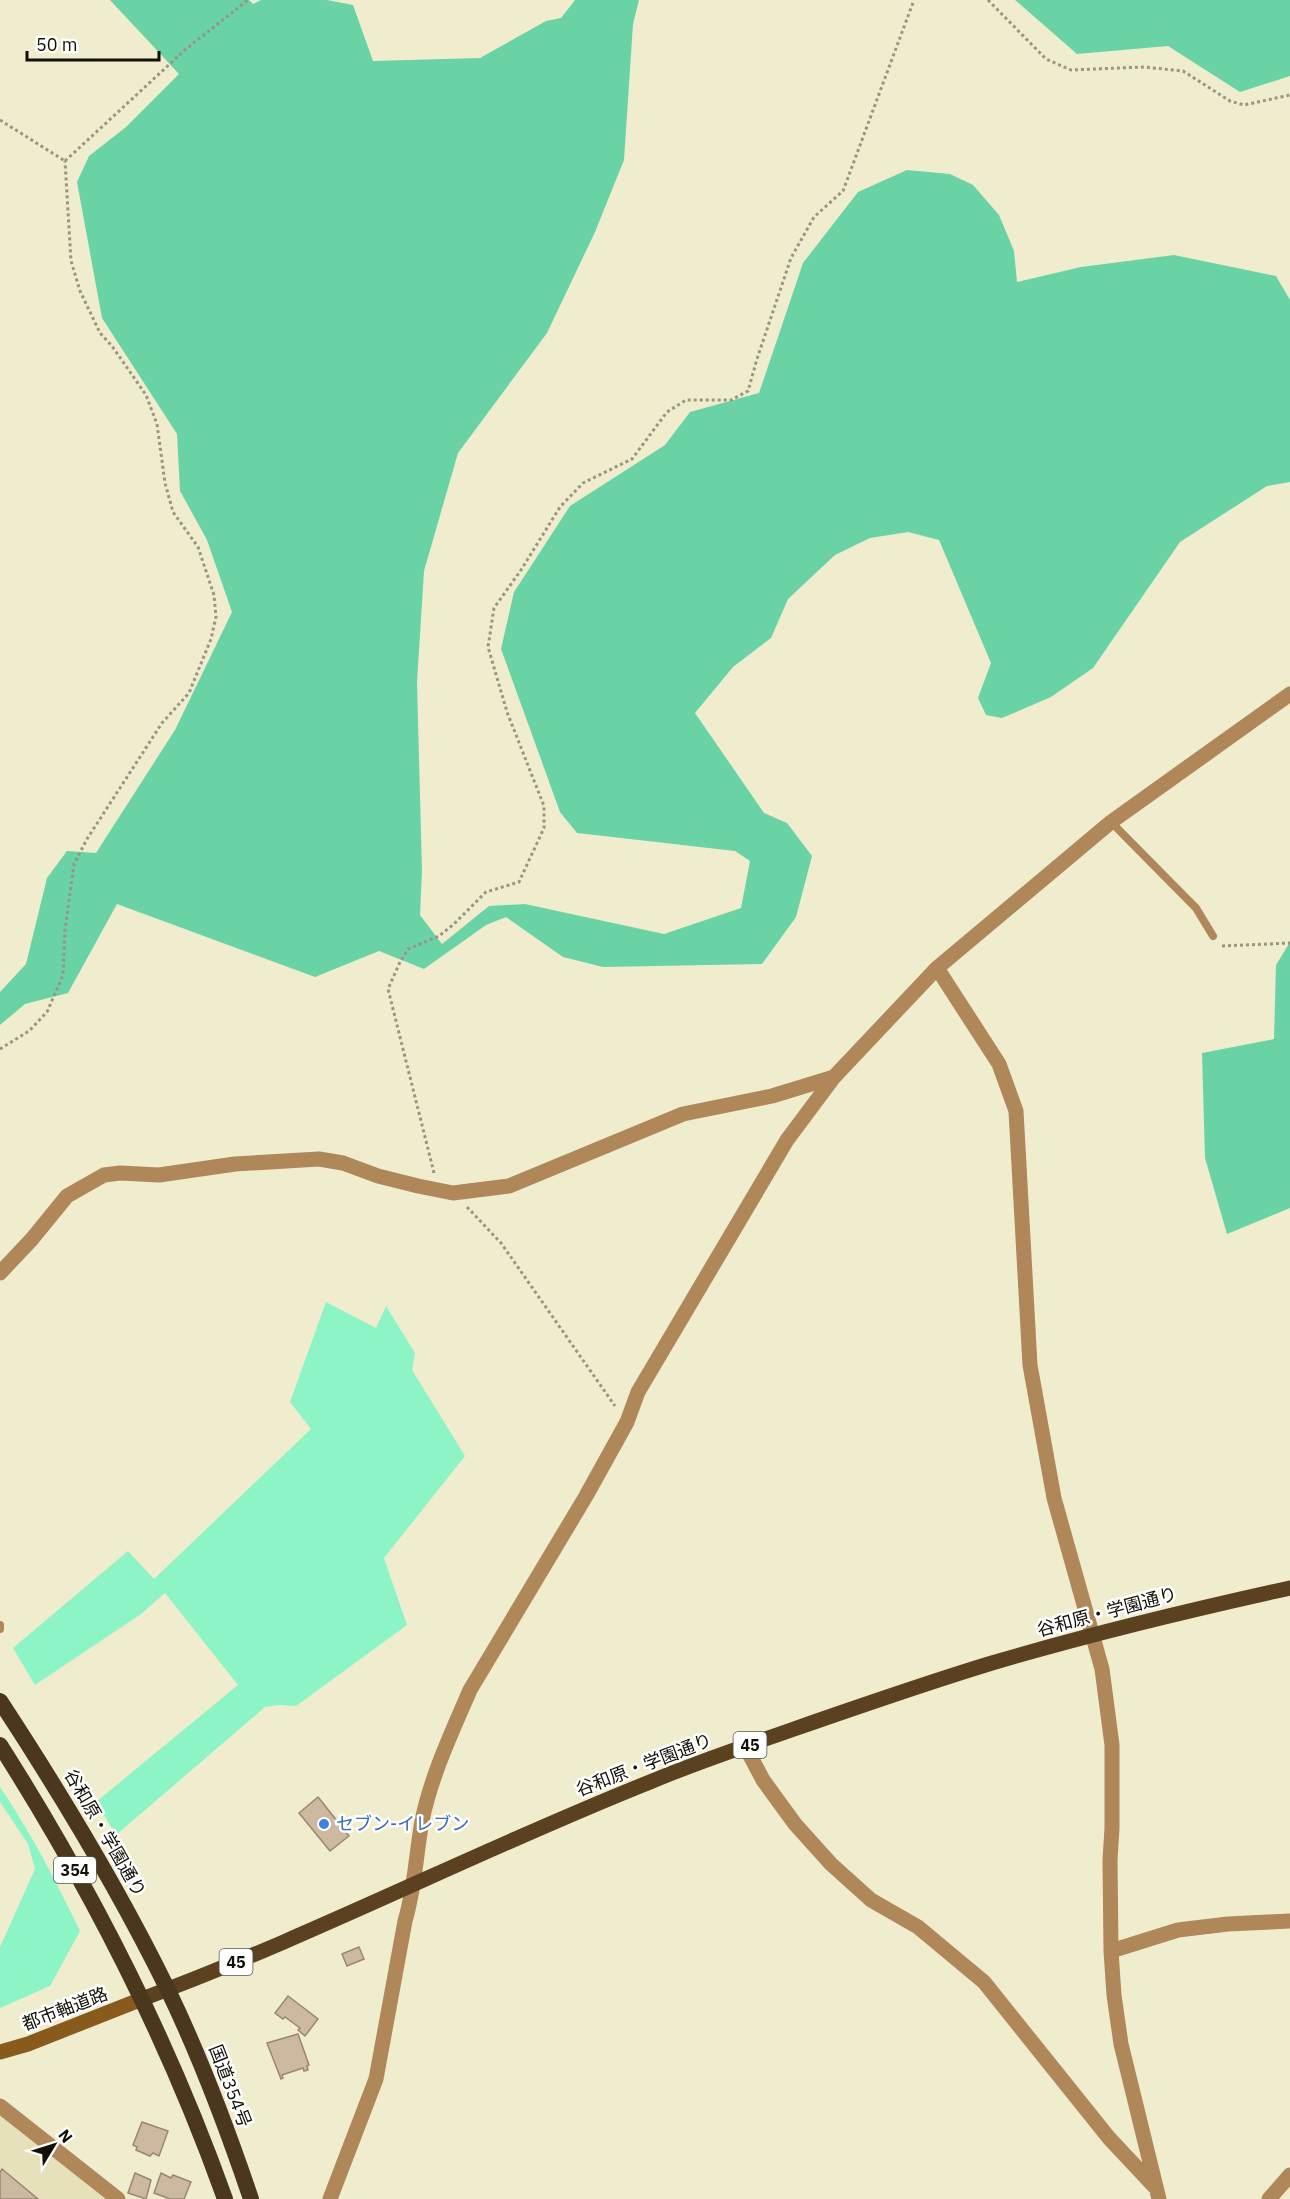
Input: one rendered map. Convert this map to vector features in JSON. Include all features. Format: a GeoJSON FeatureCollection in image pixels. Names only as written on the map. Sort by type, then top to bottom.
{"type":"FeatureCollection","features":[{"type":"Feature","properties":{"kind":"highway","name":"谷和原・学園通り"},"geometry":{"type":"LineString","coordinates":[[0,1701],[70,1809],[109,1877],[168,1990]]}},
{"type":"Feature","properties":{"kind":"highway","name":"354"},"geometry":{"type":"LineString","coordinates":[[0,1745],[49,1823],[142,1999],[225,2199]]}},
{"type":"Feature","properties":{"kind":"highway","name":"国道354号"},"geometry":{"type":"LineString","coordinates":[[168,1990],[207,2078],[251,2199]]}},
{"type":"Feature","properties":{"kind":"main road","name":"谷和原・学園通り"},"geometry":{"type":"LineString","coordinates":[[142,1999],[303,1933],[586,1808],[745,1746],[994,1662],[1213,1605],[1290,1588]]}},
{"type":"Feature","properties":{"kind":"main road","name":"都市軸道路"},"geometry":{"type":"LineString","coordinates":[[0,2052],[28,2044],[142,1999]]}},
{"type":"Feature","properties":{"kind":"street"},"geometry":{"type":"LineString","coordinates":[[330,2199],[376,2079],[414,1884],[422,1821],[432,1786],[470,1690],[586,1496],[627,1422],[638,1392],[787,1140],[834,1077],[937,968],[1111,822],[1290,694]]}},
{"type":"Feature","properties":{"kind":"street"},"geometry":{"type":"LineString","coordinates":[[937,968],[999,1064],[1016,1112],[1030,1365],[1054,1498],[1102,1669],[1112,1745],[1110,1860],[1114,1995],[1121,2044],[1157,2194]]}},
{"type":"Feature","properties":{"kind":"street"},"geometry":{"type":"LineString","coordinates":[[0,1274],[67,1196],[104,1175],[120,1173],[159,1175],[235,1164],[319,1159],[343,1163],[378,1176],[446,1192],[509,1186],[683,1114],[772,1096],[834,1077]]}},
{"type":"Feature","properties":{"kind":"street"},"geometry":{"type":"LineString","coordinates":[[745,1746],[764,1780],[795,1824],[831,1864],[871,1900],[918,1927],[984,1982],[1157,2194]]}},
{"type":"Feature","properties":{"kind":"street"},"geometry":{"type":"LineString","coordinates":[[1111,1951],[1178,1930],[1228,1924],[1290,1921]]}},
{"type":"Feature","properties":{"kind":"street"},"geometry":{"type":"LineString","coordinates":[[0,2106],[118,2199]]}},
{"type":"Feature","properties":{"kind":"street"},"geometry":{"type":"LineString","coordinates":[[1269,2199],[1290,2175]]}},
{"type":"Feature","properties":{"kind":"lane"},"geometry":{"type":"LineString","coordinates":[[1111,822],[1196,908],[1213,936]]}},
{"type":"Feature","properties":{"kind":"path"},"geometry":{"type":"LineString","coordinates":[[65,161],[186,49],[248,0]]}},
{"type":"Feature","properties":{"kind":"path"},"geometry":{"type":"LineString","coordinates":[[627,1422],[501,1243],[446,1192],[388,989],[399,962],[408,949],[439,936],[486,892],[519,882],[544,828],[544,806],[507,712],[488,647],[494,608],[521,570],[560,507],[583,483],[632,459],[667,412],[686,400],[731,400],[748,391],[790,258],[814,217],[843,191],[914,0]]}},
{"type":"Feature","properties":{"kind":"path"},"geometry":{"type":"LineString","coordinates":[[988,0],[1046,59],[1071,70],[1144,67],[1183,71],[1230,101],[1244,105],[1290,95]]}},
{"type":"Feature","properties":{"kind":"path"},"geometry":{"type":"LineString","coordinates":[[0,120],[65,161]]}},
{"type":"Feature","properties":{"kind":"path"},"geometry":{"type":"LineString","coordinates":[[0,1049],[29,1031],[47,1012],[63,975],[65,930],[74,864],[87,839],[162,723],[189,693],[212,639],[216,617],[214,595],[198,547],[173,512],[165,483],[157,424],[146,395],[112,346],[100,333],[80,291],[71,261],[65,161]]}},
{"type":"Feature","properties":{"kind":"path"},"geometry":{"type":"LineString","coordinates":[[1213,936],[1222,946],[1290,943]]}},
{"type":"Feature","properties":{"kind":"shaded area"},"geometry":{"type":"Polygon","coordinates":[[[0,2115],[107,2199],[0,2199],[0,2115]]]}},
{"type":"Feature","properties":{"kind":"green space"},"geometry":{"type":"Polygon","coordinates":[[[110,0],[249,0],[253,4],[261,0],[327,0],[353,5],[373,61],[480,58],[546,21],[561,18],[575,0],[639,0],[633,24],[624,160],[595,232],[547,333],[458,453],[424,571],[417,682],[422,871],[420,915],[442,944],[489,906],[525,904],[664,934],[741,908],[750,861],[735,851],[577,833],[560,812],[501,649],[514,592],[570,506],[665,445],[690,412],[759,393],[803,263],[858,192],[907,170],[950,174],[973,185],[999,215],[1014,251],[1017,282],[1081,267],[1174,255],[1276,276],[1290,300],[1290,482],[1267,486],[1180,542],[1093,668],[1051,697],[1002,718],[986,715],[978,698],[991,663],[939,540],[908,532],[870,538],[835,555],[788,599],[771,638],[733,667],[695,713],[764,813],[787,823],[812,856],[796,917],[762,964],[603,967],[563,957],[506,917],[486,925],[424,969],[379,951],[315,977],[117,904],[68,993],[25,1004],[0,1025],[0,992],[26,964],[47,878],[67,851],[96,853],[175,730],[232,612],[207,540],[180,491],[177,434],[102,318],[77,182],[89,156],[126,127],[179,74],[110,0]]]}},
{"type":"Feature","properties":{"kind":"green space"},"geometry":{"type":"Polygon","coordinates":[[[1015,0],[1290,0],[1290,76],[1240,92],[1168,46],[1077,54],[1015,0]]]}},
{"type":"Feature","properties":{"kind":"green space"},"geometry":{"type":"Polygon","coordinates":[[[1290,942],[1290,1208],[1227,1234],[1205,1158],[1202,1053],[1274,1039],[1276,965],[1290,942]]]}},
{"type":"Feature","properties":{"kind":"green space"},"geometry":{"type":"Polygon","coordinates":[[[326,1302],[376,1328],[386,1306],[415,1353],[412,1370],[465,1456],[384,1558],[407,1625],[296,1706],[265,1707],[116,1835],[96,1802],[238,1685],[165,1593],[141,1614],[35,1685],[13,1648],[128,1551],[154,1579],[311,1429],[290,1402],[326,1302]]]}},
{"type":"Feature","properties":{"kind":"green space"},"geometry":{"type":"Polygon","coordinates":[[[0,1787],[43,1858],[80,1931],[50,1986],[0,2008],[0,1947],[35,1869],[28,1844],[0,1802],[0,1787]]]}},
{"type":"Feature","properties":{"kind":"building","name":"セブン-イレブン"},"geometry":{"type":"Polygon","coordinates":[[[318,1797],[349,1836],[330,1851],[299,1813],[318,1797]]]}},
{"type":"Feature","properties":{"kind":"building"},"geometry":{"type":"Polygon","coordinates":[[[359,1947],[364,1959],[347,1966],[342,1954],[359,1947]]]}},
{"type":"Feature","properties":{"kind":"building"},"geometry":{"type":"Polygon","coordinates":[[[288,1996],[318,2019],[305,2036],[298,2030],[300,2028],[275,2013],[288,1996]]]}},
{"type":"Feature","properties":{"kind":"building"},"geometry":{"type":"Polygon","coordinates":[[[298,2034],[309,2065],[308,2070],[304,2071],[303,2068],[282,2075],[281,2079],[267,2043],[298,2034]]]}},
{"type":"Feature","properties":{"kind":"building"},"geometry":{"type":"Polygon","coordinates":[[[142,2122],[168,2131],[159,2156],[153,2153],[150,2156],[136,2150],[137,2147],[133,2145],[142,2122]]]}},
{"type":"Feature","properties":{"kind":"building"},"geometry":{"type":"Polygon","coordinates":[[[2,2169],[38,2199],[0,2199],[2,2169]]]}},
{"type":"Feature","properties":{"kind":"building"},"geometry":{"type":"Polygon","coordinates":[[[135,2173],[151,2180],[146,2199],[128,2193],[135,2173]]]}},
{"type":"Feature","properties":{"kind":"building"},"geometry":{"type":"Polygon","coordinates":[[[161,2173],[171,2178],[173,2175],[191,2182],[184,2199],[170,2199],[154,2193],[161,2173]]]}},
{"type":"Feature","properties":{"kind":"place","name":"セブン-イレブン"},"geometry":{"type":"Point","coordinates":[324,1824]}}]}
